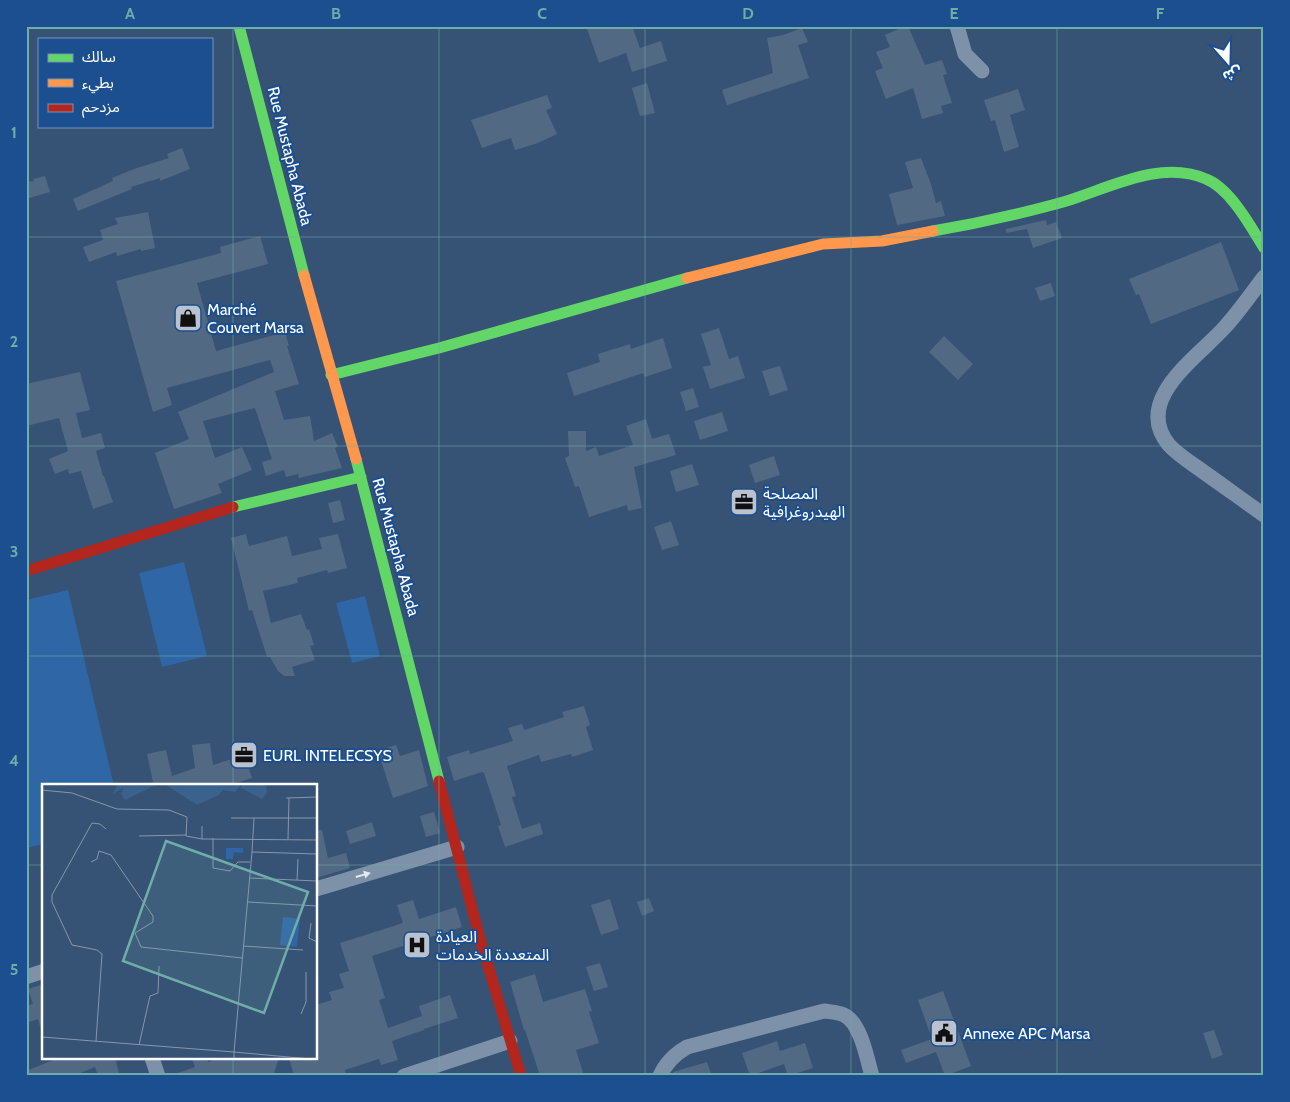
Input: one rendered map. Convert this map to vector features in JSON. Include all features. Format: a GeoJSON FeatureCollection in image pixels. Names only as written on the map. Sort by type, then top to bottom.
{"type":"FeatureCollection","features":[{"type":"Feature","properties":{"kind":"street","name":"Rue Mustapha Abada"},"geometry":{"type":"LineString","coordinates":[[239,26],[331,375],[361,477],[480,939],[521,1076]]}},
{"type":"Feature","properties":{"kind":"street"},"geometry":{"type":"LineString","coordinates":[[958,26],[965,54],[982,71]]}},
{"type":"Feature","properties":{"kind":"street"},"geometry":{"type":"LineString","coordinates":[[331,375],[439,348],[724,268],[823,244],[882,241],[978,223],[1058,204],[1122,182],[1157,173],[1184,172],[1208,179],[1227,194],[1246,219],[1264,248]]}},
{"type":"Feature","properties":{"kind":"street"},"geometry":{"type":"LineString","coordinates":[[1264,278],[1225,328],[1172,380],[1157,410],[1159,429],[1164,438],[1179,454],[1264,515]]}},
{"type":"Feature","properties":{"kind":"street"},"geometry":{"type":"LineString","coordinates":[[26,571],[244,504],[361,477]]}},
{"type":"Feature","properties":{"kind":"street"},"geometry":{"type":"LineString","coordinates":[[318,888],[457,848]]}},
{"type":"Feature","properties":{"kind":"street"},"geometry":{"type":"LineString","coordinates":[[26,977],[42,972]]}},
{"type":"Feature","properties":{"kind":"street"},"geometry":{"type":"LineString","coordinates":[[660,1076],[667,1063],[677,1052],[687,1047],[824,1011],[845,1015],[852,1020],[860,1036],[872,1076]]}},
{"type":"Feature","properties":{"kind":"street"},"geometry":{"type":"LineString","coordinates":[[404,1076],[510,1041]]}},
{"type":"Feature","properties":{"kind":"street"},"geometry":{"type":"LineString","coordinates":[[153,1060],[158,1076]]}},
{"type":"Feature","properties":{"kind":"shaded area"},"geometry":{"type":"Polygon","coordinates":[[[184,562],[207,656],[162,667],[139,573],[184,562]]]}},
{"type":"Feature","properties":{"kind":"shaded area"},"geometry":{"type":"Polygon","coordinates":[[[68,590],[114,784],[42,784],[42,844],[26,848],[26,600],[68,590]]]}},
{"type":"Feature","properties":{"kind":"shaded area"},"geometry":{"type":"Polygon","coordinates":[[[365,596],[380,656],[352,663],[336,603],[365,596]]]}},
{"type":"Feature","properties":{"kind":"building"},"geometry":{"type":"Polygon","coordinates":[[[586,26],[632,26],[640,48],[661,41],[667,61],[632,72],[626,53],[599,63],[586,26]]]}},
{"type":"Feature","properties":{"kind":"building"},"geometry":{"type":"Polygon","coordinates":[[[908,26],[925,65],[942,60],[947,74],[943,75],[952,103],[941,106],[943,113],[922,119],[913,88],[886,99],[875,71],[883,68],[876,52],[890,47],[885,35],[908,26]]]}},
{"type":"Feature","properties":{"kind":"building"},"geometry":{"type":"Polygon","coordinates":[[[802,28],[808,42],[798,45],[809,78],[727,105],[722,90],[773,73],[767,38],[783,35],[802,28]]]}},
{"type":"Feature","properties":{"kind":"building"},"geometry":{"type":"Polygon","coordinates":[[[647,83],[655,113],[640,116],[632,88],[647,83]]]}},
{"type":"Feature","properties":{"kind":"building"},"geometry":{"type":"Polygon","coordinates":[[[1018,89],[1025,110],[1010,115],[1019,147],[1004,152],[995,120],[991,121],[984,100],[1018,89]]]}},
{"type":"Feature","properties":{"kind":"building"},"geometry":{"type":"Polygon","coordinates":[[[547,95],[552,108],[546,110],[557,134],[538,143],[515,150],[511,138],[482,148],[471,120],[547,95]]]}},
{"type":"Feature","properties":{"kind":"building"},"geometry":{"type":"Polygon","coordinates":[[[182,148],[190,169],[160,181],[160,178],[131,187],[132,189],[78,211],[73,199],[113,181],[112,178],[169,158],[167,154],[182,148]]]}},
{"type":"Feature","properties":{"kind":"building"},"geometry":{"type":"Polygon","coordinates":[[[921,158],[936,203],[941,201],[945,216],[897,225],[889,194],[913,188],[905,162],[921,158]]]}},
{"type":"Feature","properties":{"kind":"building"},"geometry":{"type":"Polygon","coordinates":[[[45,176],[50,192],[26,199],[26,182],[45,176]]]}},
{"type":"Feature","properties":{"kind":"building"},"geometry":{"type":"Polygon","coordinates":[[[148,212],[155,248],[141,251],[141,249],[117,256],[116,252],[89,262],[83,247],[103,240],[100,230],[118,224],[115,218],[148,212]]]}},
{"type":"Feature","properties":{"kind":"building"},"geometry":{"type":"Polygon","coordinates":[[[1046,220],[1047,225],[1056,222],[1062,238],[1033,248],[1027,229],[1006,233],[1006,229],[1046,220]]]}},
{"type":"Feature","properties":{"kind":"building"},"geometry":{"type":"Polygon","coordinates":[[[260,236],[268,264],[197,283],[216,351],[285,332],[289,346],[287,346],[299,384],[275,391],[284,420],[310,416],[314,441],[332,433],[338,447],[335,448],[342,468],[299,478],[298,474],[286,477],[284,470],[266,476],[262,462],[272,459],[255,408],[203,421],[215,458],[242,447],[252,470],[218,484],[222,493],[174,509],[155,453],[189,439],[178,412],[274,372],[270,360],[167,388],[172,405],[153,412],[116,281],[221,253],[220,247],[260,236]]]}},
{"type":"Feature","properties":{"kind":"building"},"geometry":{"type":"Polygon","coordinates":[[[1221,242],[1239,290],[1151,324],[1139,294],[1136,295],[1129,279],[1221,242]]]}},
{"type":"Feature","properties":{"kind":"building"},"geometry":{"type":"Polygon","coordinates":[[[1051,283],[1055,296],[1040,301],[1035,288],[1051,283]]]}},
{"type":"Feature","properties":{"kind":"building"},"geometry":{"type":"Polygon","coordinates":[[[719,328],[729,359],[738,356],[745,378],[710,389],[703,367],[711,365],[701,334],[719,328]]]}},
{"type":"Feature","properties":{"kind":"building"},"geometry":{"type":"Polygon","coordinates":[[[944,336],[973,364],[958,380],[929,352],[944,336]]]}},
{"type":"Feature","properties":{"kind":"building"},"geometry":{"type":"Polygon","coordinates":[[[663,338],[672,368],[645,377],[643,373],[574,396],[567,373],[600,362],[598,354],[630,344],[631,349],[663,338]]]}},
{"type":"Feature","properties":{"kind":"building"},"geometry":{"type":"Polygon","coordinates":[[[780,366],[788,390],[770,396],[762,371],[780,366]]]}},
{"type":"Feature","properties":{"kind":"building"},"geometry":{"type":"Polygon","coordinates":[[[80,372],[90,410],[76,413],[82,438],[101,433],[105,448],[96,451],[113,502],[93,509],[81,471],[69,474],[68,469],[55,474],[49,459],[68,451],[59,418],[26,426],[26,384],[80,372]]]}},
{"type":"Feature","properties":{"kind":"building"},"geometry":{"type":"Polygon","coordinates":[[[693,388],[699,407],[686,411],[680,392],[693,388]]]}},
{"type":"Feature","properties":{"kind":"building"},"geometry":{"type":"Polygon","coordinates":[[[722,412],[728,431],[700,440],[694,421],[722,412]]]}},
{"type":"Feature","properties":{"kind":"building"},"geometry":{"type":"Polygon","coordinates":[[[646,419],[652,439],[669,434],[676,455],[634,467],[642,508],[628,511],[627,505],[589,517],[579,486],[575,487],[565,458],[569,456],[568,431],[586,431],[586,451],[596,447],[599,456],[633,445],[626,426],[646,419]]]}},
{"type":"Feature","properties":{"kind":"building"},"geometry":{"type":"Polygon","coordinates":[[[774,456],[780,475],[755,483],[749,465],[774,456]]]}},
{"type":"Feature","properties":{"kind":"building"},"geometry":{"type":"Polygon","coordinates":[[[692,464],[699,485],[676,492],[670,471],[692,464]]]}},
{"type":"Feature","properties":{"kind":"building"},"geometry":{"type":"Polygon","coordinates":[[[340,500],[345,520],[333,523],[328,503],[340,500]]]}},
{"type":"Feature","properties":{"kind":"building"},"geometry":{"type":"Polygon","coordinates":[[[671,521],[679,545],[662,550],[654,527],[671,521]]]}},
{"type":"Feature","properties":{"kind":"building"},"geometry":{"type":"Polygon","coordinates":[[[246,534],[249,546],[287,536],[292,556],[322,549],[319,538],[338,534],[347,568],[328,573],[327,570],[297,578],[298,583],[263,591],[271,623],[301,614],[307,630],[309,629],[314,645],[310,646],[315,660],[292,667],[295,676],[284,676],[278,671],[270,657],[267,657],[252,610],[249,611],[231,538],[246,534]]]}},
{"type":"Feature","properties":{"kind":"building"},"geometry":{"type":"Polygon","coordinates":[[[584,706],[590,725],[586,727],[593,750],[572,757],[571,754],[541,762],[539,755],[507,766],[516,796],[512,797],[522,829],[540,823],[543,834],[505,847],[498,826],[501,825],[484,773],[454,781],[447,757],[469,750],[470,754],[513,741],[508,728],[522,724],[524,730],[564,717],[562,712],[584,706]]]}},
{"type":"Feature","properties":{"kind":"building"},"geometry":{"type":"Polygon","coordinates":[[[210,743],[213,765],[244,755],[252,778],[233,784],[149,784],[153,782],[147,754],[166,750],[172,776],[195,768],[192,745],[210,743]]]}},
{"type":"Feature","properties":{"kind":"building"},"geometry":{"type":"Polygon","coordinates":[[[396,745],[400,756],[419,750],[428,786],[393,798],[378,751],[396,745]]]}},
{"type":"Feature","properties":{"kind":"building"},"geometry":{"type":"Polygon","coordinates":[[[434,812],[440,833],[426,837],[420,816],[434,812]]]}},
{"type":"Feature","properties":{"kind":"building"},"geometry":{"type":"Polygon","coordinates":[[[372,822],[376,836],[350,844],[346,831],[372,822]]]}},
{"type":"Feature","properties":{"kind":"building"},"geometry":{"type":"Polygon","coordinates":[[[318,830],[322,830],[328,858],[346,853],[350,868],[318,877],[318,830]]]}},
{"type":"Feature","properties":{"kind":"building"},"geometry":{"type":"Polygon","coordinates":[[[649,898],[654,911],[642,916],[637,902],[649,898]]]}},
{"type":"Feature","properties":{"kind":"building"},"geometry":{"type":"Polygon","coordinates":[[[610,899],[619,929],[601,935],[591,905],[610,899]]]}},
{"type":"Feature","properties":{"kind":"building"},"geometry":{"type":"Polygon","coordinates":[[[413,900],[419,919],[456,907],[462,927],[425,939],[429,951],[413,956],[409,944],[372,956],[385,998],[379,1000],[388,1028],[422,1016],[419,1006],[450,995],[458,1018],[392,1041],[398,1060],[381,1065],[379,1059],[345,1070],[347,1076],[294,1076],[290,1060],[318,1060],[318,1004],[332,1000],[329,992],[344,988],[339,974],[349,971],[340,943],[403,923],[397,905],[413,900]]]}},
{"type":"Feature","properties":{"kind":"building"},"geometry":{"type":"Polygon","coordinates":[[[600,963],[608,987],[594,991],[586,967],[600,963]]]}},
{"type":"Feature","properties":{"kind":"building"},"geometry":{"type":"Polygon","coordinates":[[[535,974],[543,1002],[585,989],[592,1011],[589,1012],[599,1043],[576,1050],[584,1076],[540,1076],[510,982],[535,974]]]}},
{"type":"Feature","properties":{"kind":"building"},"geometry":{"type":"Polygon","coordinates":[[[42,985],[42,1030],[38,1019],[26,1023],[26,1006],[33,1004],[28,989],[42,985]]]}},
{"type":"Feature","properties":{"kind":"building","name":"Annexe APC Marsa"},"geometry":{"type":"Polygon","coordinates":[[[943,991],[971,1066],[945,1076],[936,1052],[906,1063],[901,1050],[932,1039],[918,1000],[943,991]]]}},
{"type":"Feature","properties":{"kind":"building"},"geometry":{"type":"Polygon","coordinates":[[[1214,1030],[1223,1055],[1212,1059],[1203,1033],[1214,1030]]]}},
{"type":"Feature","properties":{"kind":"building"},"geometry":{"type":"Polygon","coordinates":[[[777,1041],[780,1051],[805,1043],[813,1068],[788,1076],[784,1064],[750,1076],[742,1053],[777,1041]]]}},
{"type":"Feature","properties":{"kind":"building"},"geometry":{"type":"Polygon","coordinates":[[[53,1060],[116,1060],[120,1076],[98,1076],[95,1067],[73,1076],[26,1076],[26,1071],[53,1060]]]}},
{"type":"Feature","properties":{"kind":"building"},"geometry":{"type":"Polygon","coordinates":[[[193,1060],[208,1060],[208,1062],[214,1060],[278,1060],[273,1076],[175,1076],[175,1074],[195,1067],[193,1060]]]}},
{"type":"Feature","properties":{"kind":"building"},"geometry":{"type":"Polygon","coordinates":[[[707,1062],[712,1076],[672,1076],[673,1072],[707,1062]]]}},
{"type":"Feature","properties":{"kind":"traffic: fast"},"geometry":{"type":"LineString","coordinates":[[239,26],[304,275]]}},
{"type":"Feature","properties":{"kind":"traffic: fast"},"geometry":{"type":"LineString","coordinates":[[933,231],[1025,212],[1074,199],[1130,179],[1168,172],[1187,174],[1206,179],[1215,184],[1239,209],[1264,248]]}},
{"type":"Feature","properties":{"kind":"traffic: fast"},"geometry":{"type":"LineString","coordinates":[[331,375],[439,348],[687,278]]}},
{"type":"Feature","properties":{"kind":"traffic: fast"},"geometry":{"type":"LineString","coordinates":[[356,459],[439,781]]}},
{"type":"Feature","properties":{"kind":"traffic: fast"},"geometry":{"type":"LineString","coordinates":[[233,507],[361,477]]}},
{"type":"Feature","properties":{"kind":"traffic: slow"},"geometry":{"type":"LineString","coordinates":[[687,278],[823,244],[882,241],[933,231]]}},
{"type":"Feature","properties":{"kind":"traffic: slow"},"geometry":{"type":"LineString","coordinates":[[304,275],[356,459]]}},
{"type":"Feature","properties":{"kind":"traffic: jam"},"geometry":{"type":"LineString","coordinates":[[26,571],[233,507]]}},
{"type":"Feature","properties":{"kind":"traffic: jam"},"geometry":{"type":"LineString","coordinates":[[439,781],[480,939],[521,1076]]}},
{"type":"Feature","properties":{"kind":"place","name":"Marché Couvert Marsa"},"geometry":{"type":"Point","coordinates":[188,318]}},
{"type":"Feature","properties":{"kind":"place","name":"المصلحة الهيدروغرافية"},"geometry":{"type":"Point","coordinates":[744,502]}},
{"type":"Feature","properties":{"kind":"place","name":"EURL INTELECSYS"},"geometry":{"type":"Point","coordinates":[244,755]}},
{"type":"Feature","properties":{"kind":"place","name":"العيادة المتعددة الخدمات"},"geometry":{"type":"Point","coordinates":[417,945]}},
{"type":"Feature","properties":{"kind":"place","name":"Annexe APC Marsa"},"geometry":{"type":"Point","coordinates":[944,1033]}}]}
